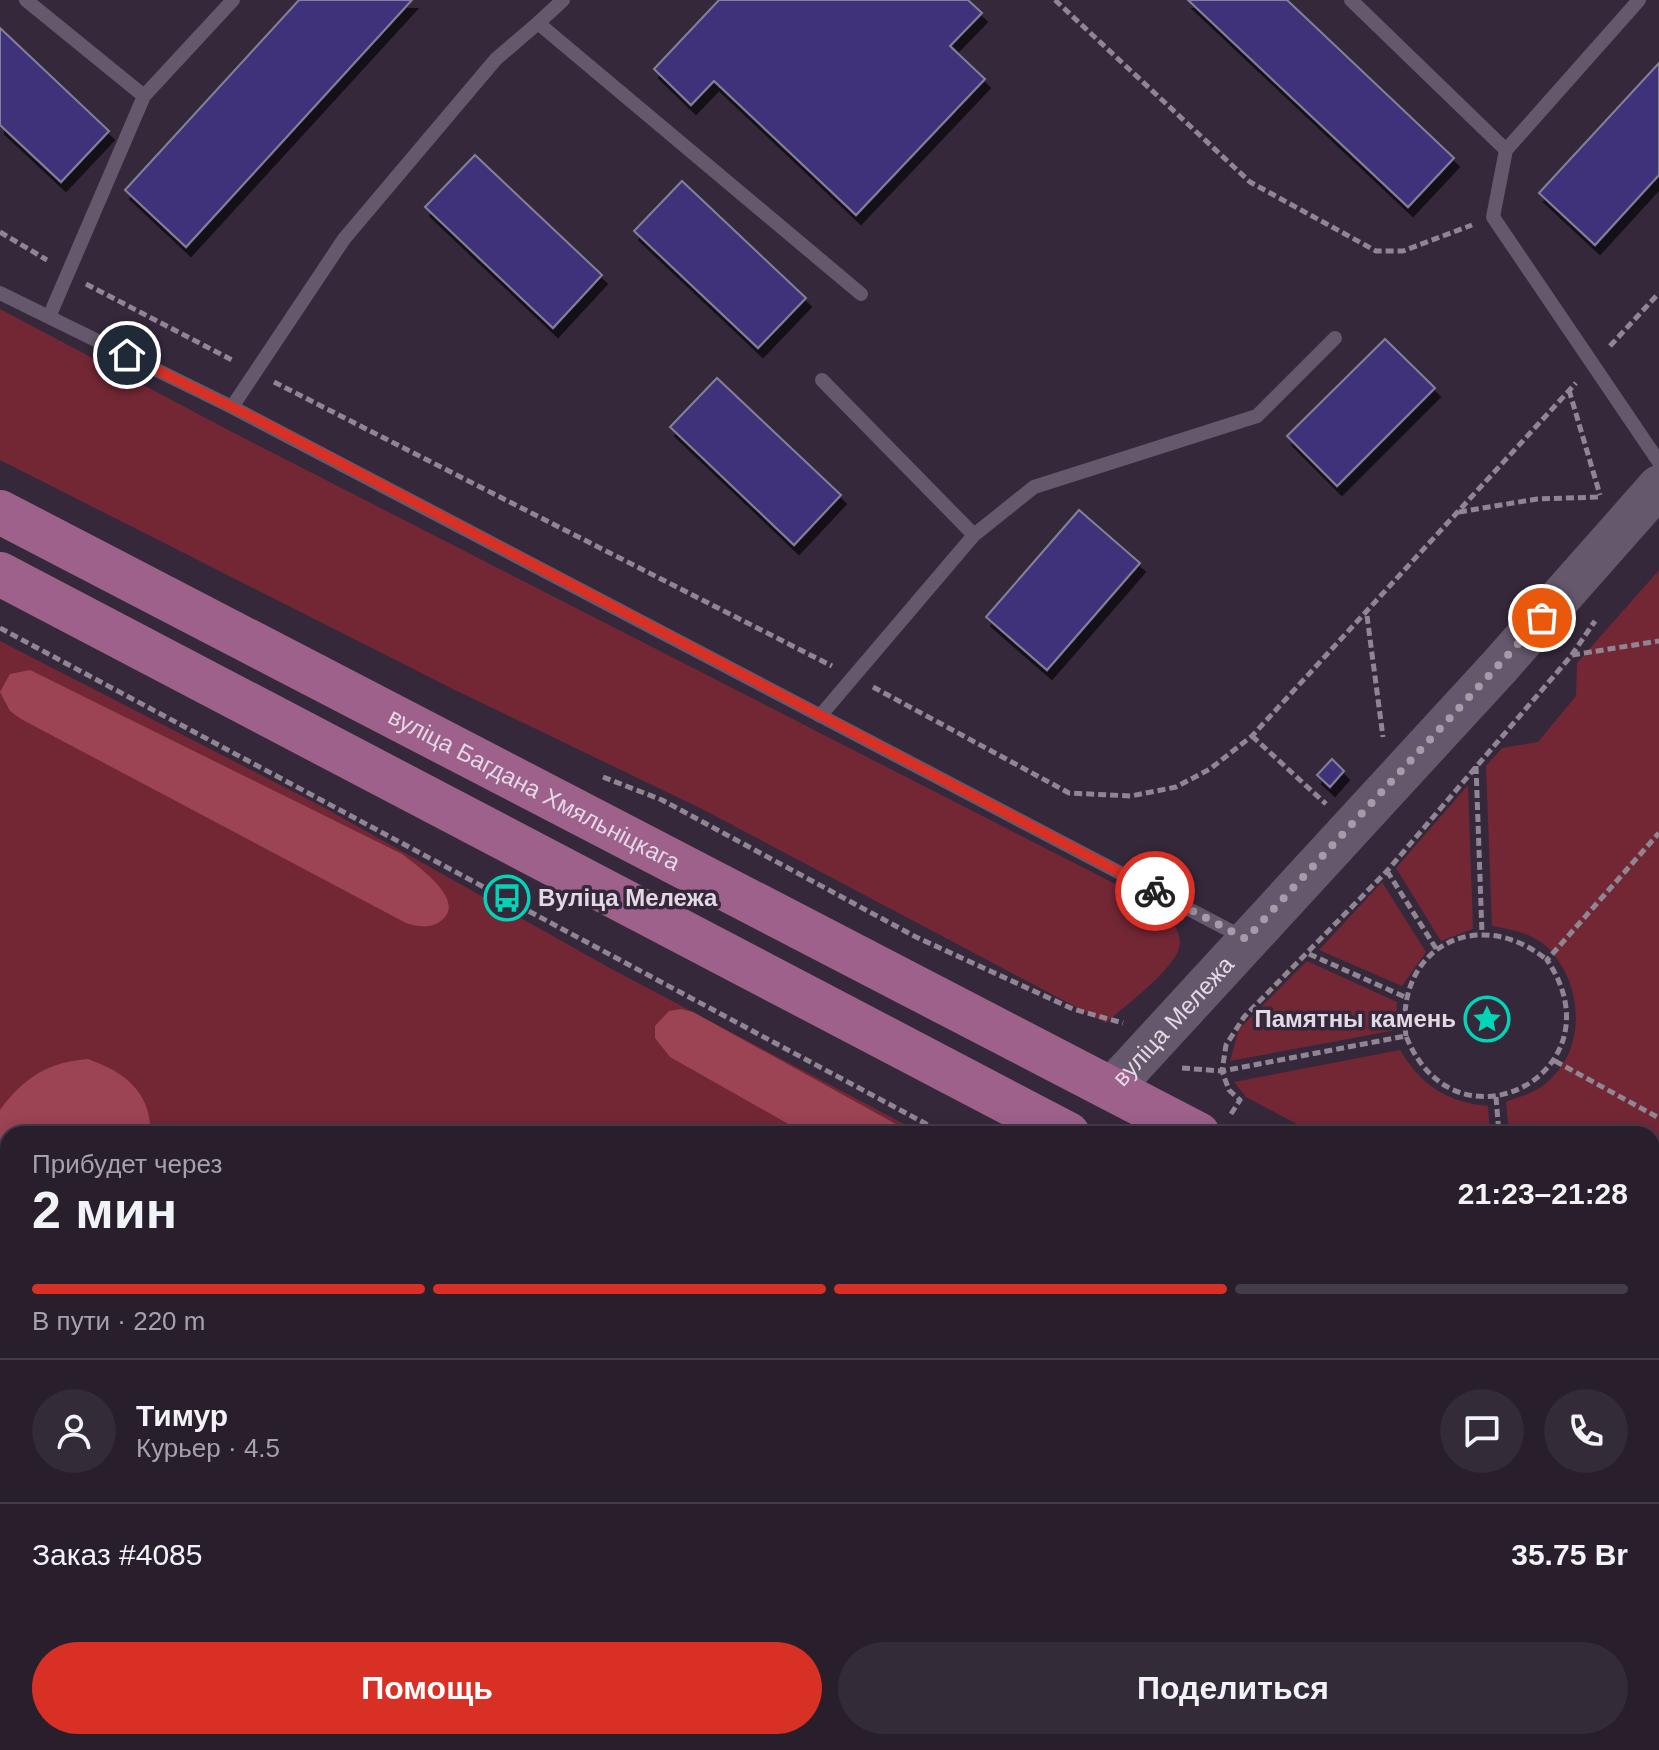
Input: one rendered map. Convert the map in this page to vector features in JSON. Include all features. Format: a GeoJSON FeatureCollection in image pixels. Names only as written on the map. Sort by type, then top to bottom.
{"type":"FeatureCollection","features":[{"type":"Feature","properties":{"kind":"main road","name":"вуліца Мележа"},"geometry":{"type":"LineString","coordinates":[[1084,1126],[1111,1089],[1500,666],[1659,486]]}},
{"type":"Feature","properties":{"kind":"main road","name":"вуліца Багдана Хмяльніцкага"},"geometry":{"type":"LineString","coordinates":[[0,512],[1111,1089],[1214,1125]]}},
{"type":"Feature","properties":{"kind":"main road"},"geometry":{"type":"LineString","coordinates":[[0,574],[1053,1126]]}},
{"type":"Feature","properties":{"kind":"lane"},"geometry":{"type":"LineString","coordinates":[[26,0],[144,96]]}},
{"type":"Feature","properties":{"kind":"lane"},"geometry":{"type":"LineString","coordinates":[[49,317],[144,96],[233,0]]}},
{"type":"Feature","properties":{"kind":"lane"},"geometry":{"type":"LineString","coordinates":[[232,407],[344,239],[496,59],[563,0]]}},
{"type":"Feature","properties":{"kind":"lane"},"geometry":{"type":"LineString","coordinates":[[1351,0],[1506,150]]}},
{"type":"Feature","properties":{"kind":"lane"},"geometry":{"type":"LineString","coordinates":[[1639,0],[1506,150],[1493,217],[1659,462]]}},
{"type":"Feature","properties":{"kind":"lane"},"geometry":{"type":"LineString","coordinates":[[538,23],[861,294]]}},
{"type":"Feature","properties":{"kind":"lane"},"geometry":{"type":"LineString","coordinates":[[0,293],[232,407],[1246,939]]}},
{"type":"Feature","properties":{"kind":"lane"},"geometry":{"type":"LineString","coordinates":[[820,716],[974,535],[1034,487],[1257,416],[1335,338]]}},
{"type":"Feature","properties":{"kind":"lane"},"geometry":{"type":"LineString","coordinates":[[822,380],[974,535]]}},
{"type":"Feature","properties":{"kind":"path"},"geometry":{"type":"LineString","coordinates":[[1055,0],[1250,182],[1376,251],[1403,251],[1493,217]]}},
{"type":"Feature","properties":{"kind":"path"},"geometry":{"type":"LineString","coordinates":[[0,232],[69,274],[254,372],[854,677],[1069,793],[1131,796],[1176,787],[1210,769],[1252,736],[1367,615],[1659,293]]}},
{"type":"Feature","properties":{"kind":"path"},"geometry":{"type":"LineString","coordinates":[[1569,390],[1601,497],[1609,505]]}},
{"type":"Feature","properties":{"kind":"path"},"geometry":{"type":"LineString","coordinates":[[1459,512],[1537,499],[1601,497]]}},
{"type":"Feature","properties":{"kind":"path"},"geometry":{"type":"LineString","coordinates":[[1367,615],[1384,746]]}},
{"type":"Feature","properties":{"kind":"path"},"geometry":{"type":"LineString","coordinates":[[0,628],[930,1126]]}},
{"type":"Feature","properties":{"kind":"path"},"geometry":{"type":"LineString","coordinates":[[1214,1125],[1240,1100],[1229,1090],[1222,1071],[1222,1058],[1233,1031],[1387,871],[1571,656],[1659,641]]}},
{"type":"Feature","properties":{"kind":"path"},"geometry":{"type":"LineString","coordinates":[[1252,736],[1328,806]]}},
{"type":"Feature","properties":{"kind":"path"},"geometry":{"type":"LineString","coordinates":[[1476,765],[1482,934]]}},
{"type":"Feature","properties":{"kind":"path"},"geometry":{"type":"LineString","coordinates":[[1547,960],[1659,833]]}},
{"type":"Feature","properties":{"kind":"path"},"geometry":{"type":"LineString","coordinates":[[1387,871],[1437,950]]}},
{"type":"Feature","properties":{"kind":"path"},"geometry":{"type":"LineString","coordinates":[[1503,935],[1527,943],[1547,960],[1559,978],[1566,998],[1567,1022],[1555,1061],[1540,1078],[1496,1097],[1472,1097],[1438,1082],[1415,1059],[1406,1036],[1405,997],[1422,963],[1437,950],[1458,938],[1503,935]]}},
{"type":"Feature","properties":{"kind":"path"},"geometry":{"type":"LineString","coordinates":[[1309,954],[1405,997]]}},
{"type":"Feature","properties":{"kind":"path"},"geometry":{"type":"LineString","coordinates":[[1222,1071],[1406,1036]]}},
{"type":"Feature","properties":{"kind":"path"},"geometry":{"type":"LineString","coordinates":[[1555,1061],[1659,1118]]}},
{"type":"Feature","properties":{"kind":"path"},"geometry":{"type":"LineString","coordinates":[[1496,1097],[1498,1126]]}},
{"type":"Feature","properties":{"kind":"shaded area"},"geometry":{"type":"Polygon","coordinates":[[[0,309],[234,433],[1164,909],[1178,934],[1180,943],[1177,953],[1161,974],[1106,1023],[704,810],[453,689],[0,460],[0,309]]]}},
{"type":"Feature","properties":{"kind":"shaded area"},"geometry":{"type":"Polygon","coordinates":[[[1659,570],[1659,1126],[1508,1126],[1506,1102],[1541,1087],[1559,1070],[1574,1037],[1576,1018],[1569,981],[1549,949],[1530,936],[1492,926],[1486,766],[1502,748],[1538,742],[1576,696],[1577,663],[1659,570]]]}},
{"type":"Feature","properties":{"kind":"shaded area"},"geometry":{"type":"Polygon","coordinates":[[[0,641],[323,807],[608,967],[908,1126],[0,1126],[0,641]]]}},
{"type":"Feature","properties":{"kind":"shaded area"},"geometry":{"type":"Polygon","coordinates":[[[30,670],[402,854],[437,884],[448,903],[448,912],[434,925],[406,923],[21,719],[10,711],[0,692],[10,674],[30,670]]]}},
{"type":"Feature","properties":{"kind":"shaded area"},"geometry":{"type":"Polygon","coordinates":[[[1468,785],[1473,929],[1441,941],[1396,868],[1468,785]]]}},
{"type":"Feature","properties":{"kind":"shaded area"},"geometry":{"type":"Polygon","coordinates":[[[1382,882],[1426,952],[1402,986],[1319,950],[1382,882]]]}},
{"type":"Feature","properties":{"kind":"shaded area"},"geometry":{"type":"Polygon","coordinates":[[[1307,961],[1397,1002],[1396,1030],[1230,1061],[1239,1029],[1307,961]]]}},
{"type":"Feature","properties":{"kind":"shaded area"},"geometry":{"type":"Polygon","coordinates":[[[681,1009],[693,1012],[900,1126],[792,1126],[670,1057],[655,1038],[655,1026],[669,1011],[681,1009]]]}},
{"type":"Feature","properties":{"kind":"shaded area"},"geometry":{"type":"Polygon","coordinates":[[[1400,1050],[1417,1073],[1436,1090],[1459,1100],[1488,1106],[1489,1126],[1301,1126],[1246,1097],[1234,1082],[1400,1050]]]}},
{"type":"Feature","properties":{"kind":"shaded area"},"geometry":{"type":"Polygon","coordinates":[[[88,1059],[124,1078],[141,1095],[150,1126],[0,1126],[0,1110],[28,1080],[49,1068],[88,1059]]]}},
{"type":"Feature","properties":{"kind":"building"},"geometry":{"type":"Polygon","coordinates":[[[299,0],[412,0],[186,247],[125,190],[299,0]]]}},
{"type":"Feature","properties":{"kind":"building"},"geometry":{"type":"Polygon","coordinates":[[[719,0],[968,0],[982,13],[950,46],[985,79],[856,215],[714,81],[691,105],[654,69],[719,0]]]}},
{"type":"Feature","properties":{"kind":"building"},"geometry":{"type":"Polygon","coordinates":[[[1188,0],[1287,0],[1454,158],[1408,207],[1188,0]]]}},
{"type":"Feature","properties":{"kind":"building"},"geometry":{"type":"Polygon","coordinates":[[[0,28],[109,131],[61,182],[0,125],[0,28]]]}},
{"type":"Feature","properties":{"kind":"building"},"geometry":{"type":"Polygon","coordinates":[[[1659,63],[1659,175],[1595,245],[1539,193],[1659,63]]]}},
{"type":"Feature","properties":{"kind":"building"},"geometry":{"type":"Polygon","coordinates":[[[475,155],[602,275],[553,328],[425,207],[475,155]]]}},
{"type":"Feature","properties":{"kind":"building"},"geometry":{"type":"Polygon","coordinates":[[[682,181],[806,298],[758,348],[634,231],[682,181]]]}},
{"type":"Feature","properties":{"kind":"building"},"geometry":{"type":"Polygon","coordinates":[[[1385,339],[1435,388],[1337,486],[1287,436],[1385,339]]]}},
{"type":"Feature","properties":{"kind":"building"},"geometry":{"type":"Polygon","coordinates":[[[717,378],[841,495],[794,545],[670,427],[717,378]]]}},
{"type":"Feature","properties":{"kind":"building"},"geometry":{"type":"Polygon","coordinates":[[[1079,510],[1140,563],[1047,670],[986,617],[1079,510]]]}},
{"type":"Feature","properties":{"kind":"building"},"geometry":{"type":"Polygon","coordinates":[[[1332,759],[1344,771],[1330,787],[1317,775],[1332,759]]]}},
{"type":"Feature","properties":{"kind":"way so far"},"geometry":{"type":"LineString","coordinates":[[1155,891],[1246,939],[1542,618]]}},
{"type":"Feature","properties":{"kind":"place","name":"Вуліца Мележа"},"geometry":{"type":"Point","coordinates":[507,898]}},
{"type":"Feature","properties":{"kind":"place","name":"Памятны камень"},"geometry":{"type":"Point","coordinates":[1487,1019]}},
{"type":"Feature","properties":{"kind":"route"},"geometry":{"type":"LineString","coordinates":[[127,355],[260,421],[1155,891]]}}]}
